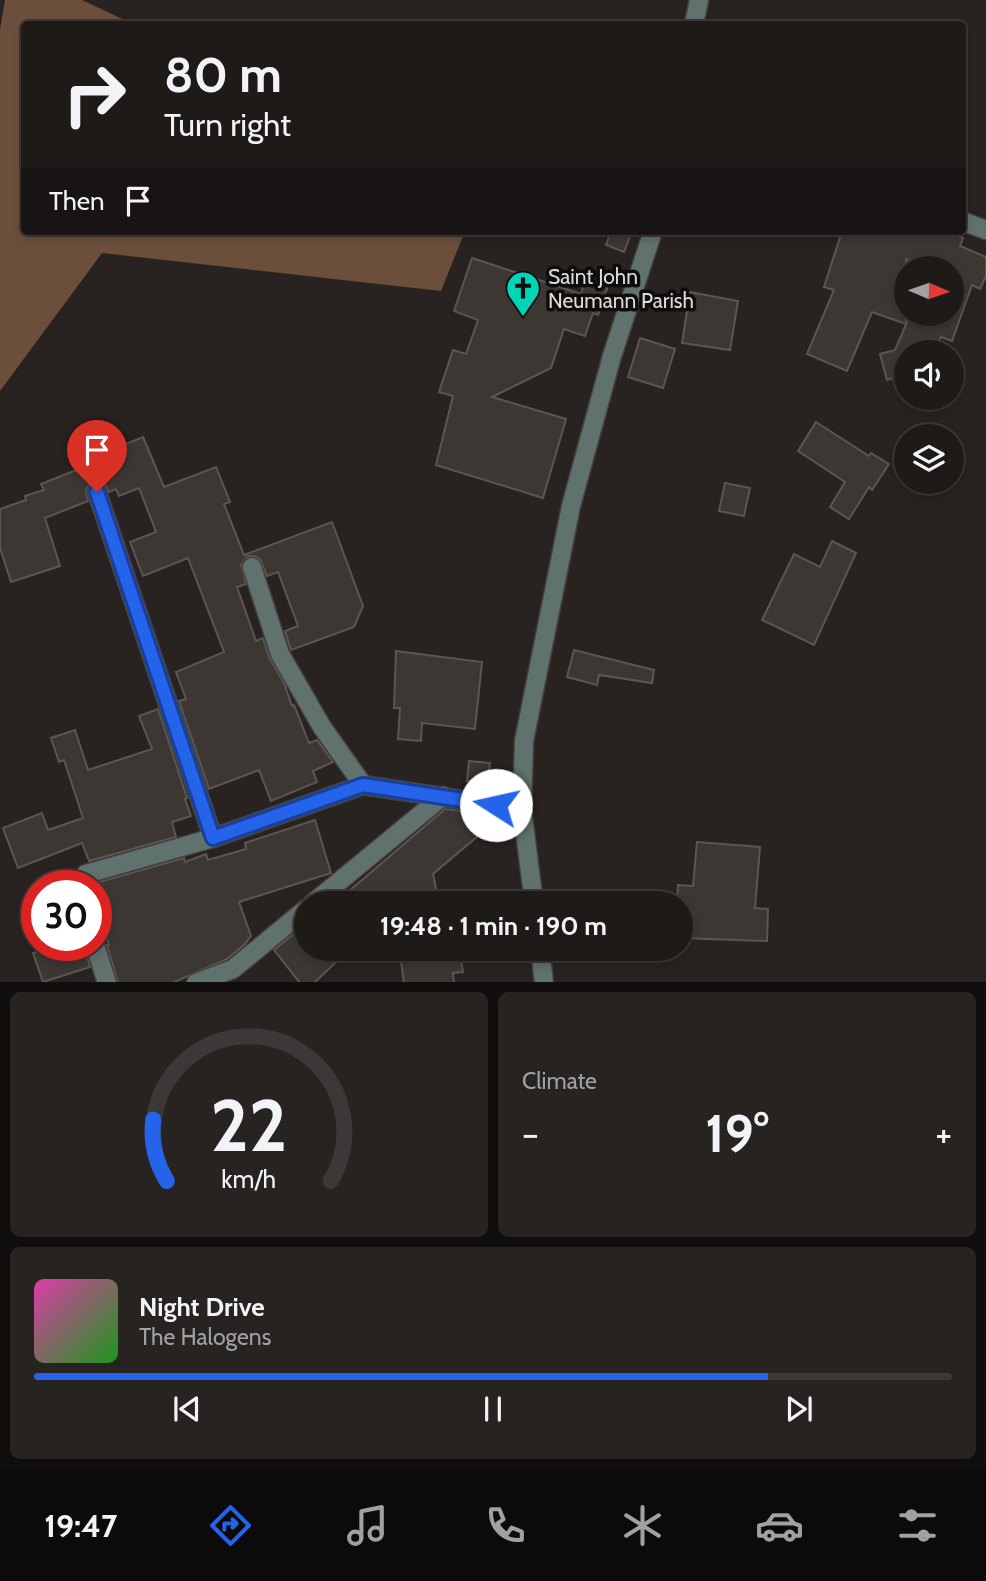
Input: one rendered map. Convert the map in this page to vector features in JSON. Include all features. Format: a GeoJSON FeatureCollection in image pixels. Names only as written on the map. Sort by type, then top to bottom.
{"type":"FeatureCollection","features":[{"type":"Feature","properties":{"kind":"street"},"geometry":{"type":"LineString","coordinates":[[695,21],[699,0]]}},
{"type":"Feature","properties":{"kind":"street"},"geometry":{"type":"LineString","coordinates":[[966,222],[986,230]]}},
{"type":"Feature","properties":{"kind":"street"},"geometry":{"type":"LineString","coordinates":[[532,891],[522,809],[524,741],[571,506],[612,356],[652,235]]}},
{"type":"Feature","properties":{"kind":"street"},"geometry":{"type":"LineString","coordinates":[[97,492],[213,838]]}},
{"type":"Feature","properties":{"kind":"street"},"geometry":{"type":"LineString","coordinates":[[253,567],[280,654],[322,727],[363,785]]}},
{"type":"Feature","properties":{"kind":"street"},"geometry":{"type":"LineString","coordinates":[[100,870],[213,838],[363,785],[522,809]]}},
{"type":"Feature","properties":{"kind":"street"},"geometry":{"type":"LineString","coordinates":[[328,891],[443,796]]}},
{"type":"Feature","properties":{"kind":"street"},"geometry":{"type":"LineString","coordinates":[[196,982],[233,969],[294,919]]}},
{"type":"Feature","properties":{"kind":"street"},"geometry":{"type":"LineString","coordinates":[[100,961],[107,982]]}},
{"type":"Feature","properties":{"kind":"street"},"geometry":{"type":"LineString","coordinates":[[542,961],[544,982]]}},
{"type":"Feature","properties":{"kind":"shaded area"},"geometry":{"type":"Polygon","coordinates":[[[5,0],[82,0],[127,21],[21,21],[21,235],[463,235],[441,291],[102,253],[0,391],[0,29],[5,0]]]}},
{"type":"Feature","properties":{"kind":"building"},"geometry":{"type":"Polygon","coordinates":[[[610,235],[630,235],[624,252],[606,245],[610,235]]]}},
{"type":"Feature","properties":{"kind":"building"},"geometry":{"type":"Polygon","coordinates":[[[841,235],[956,235],[963,238],[960,246],[986,257],[986,276],[980,289],[972,285],[964,307],[964,256],[894,256],[894,320],[872,312],[847,371],[807,354],[834,290],[824,287],[841,235]]]}},
{"type":"Feature","properties":{"kind":"building"},"geometry":{"type":"Polygon","coordinates":[[[472,258],[581,294],[585,279],[608,286],[598,315],[593,313],[585,336],[564,329],[551,368],[492,397],[566,419],[543,498],[436,465],[453,396],[439,392],[453,350],[466,354],[478,320],[454,311],[472,258]]]}},
{"type":"Feature","properties":{"kind":"building"},"geometry":{"type":"Polygon","coordinates":[[[690,292],[738,301],[730,350],[682,343],[690,292]]]}},
{"type":"Feature","properties":{"kind":"building"},"geometry":{"type":"Polygon","coordinates":[[[905,326],[957,326],[952,340],[941,337],[940,340],[899,340],[905,326]]]}},
{"type":"Feature","properties":{"kind":"building"},"geometry":{"type":"Polygon","coordinates":[[[640,338],[675,349],[663,388],[628,377],[640,338]]]}},
{"type":"Feature","properties":{"kind":"building"},"geometry":{"type":"Polygon","coordinates":[[[894,350],[894,378],[887,380],[880,354],[894,350]]]}},
{"type":"Feature","properties":{"kind":"building"},"geometry":{"type":"Polygon","coordinates":[[[816,422],[869,456],[871,453],[889,464],[872,490],[869,487],[849,519],[830,507],[845,482],[798,451],[816,422]]]}},
{"type":"Feature","properties":{"kind":"building"},"geometry":{"type":"Polygon","coordinates":[[[143,437],[164,487],[216,467],[230,502],[224,504],[244,555],[332,522],[363,606],[354,627],[291,650],[285,631],[298,626],[278,572],[267,576],[260,559],[248,556],[241,565],[246,584],[237,587],[256,641],[263,638],[269,657],[284,683],[309,743],[317,740],[333,762],[313,771],[317,782],[271,801],[259,770],[209,789],[179,701],[186,699],[176,672],[224,652],[188,558],[143,576],[130,542],[156,532],[139,488],[119,496],[116,489],[109,492],[100,481],[89,484],[86,490],[88,501],[45,518],[60,566],[11,582],[0,548],[0,509],[44,490],[41,484],[104,459],[101,454],[143,437]]]}},
{"type":"Feature","properties":{"kind":"building"},"geometry":{"type":"Polygon","coordinates":[[[725,483],[750,488],[744,516],[719,511],[725,483]]]}},
{"type":"Feature","properties":{"kind":"building"},"geometry":{"type":"Polygon","coordinates":[[[832,541],[856,553],[814,645],[762,620],[794,554],[820,567],[832,541]]]}},
{"type":"Feature","properties":{"kind":"building"},"geometry":{"type":"Polygon","coordinates":[[[574,650],[654,670],[652,683],[599,675],[597,685],[567,677],[574,650]]]}},
{"type":"Feature","properties":{"kind":"building"},"geometry":{"type":"Polygon","coordinates":[[[396,651],[482,662],[475,729],[422,723],[421,741],[398,739],[400,708],[394,708],[396,651]]]}},
{"type":"Feature","properties":{"kind":"building"},"geometry":{"type":"Polygon","coordinates":[[[158,709],[191,816],[172,822],[176,837],[89,861],[82,843],[18,868],[3,828],[42,813],[48,830],[83,818],[64,760],[59,762],[51,738],[75,730],[88,770],[152,749],[139,716],[158,709]]]}},
{"type":"Feature","properties":{"kind":"building"},"geometry":{"type":"Polygon","coordinates":[[[469,761],[490,763],[488,783],[467,781],[469,761]]]}},
{"type":"Feature","properties":{"kind":"building"},"geometry":{"type":"Polygon","coordinates":[[[445,809],[468,812],[484,831],[433,874],[437,891],[349,891],[445,809]]]}},
{"type":"Feature","properties":{"kind":"building"},"geometry":{"type":"Polygon","coordinates":[[[315,820],[331,873],[239,902],[251,936],[227,959],[174,982],[118,982],[112,961],[112,878],[184,858],[185,862],[206,854],[208,860],[246,849],[245,843],[315,820]]]}},
{"type":"Feature","properties":{"kind":"building"},"geometry":{"type":"Polygon","coordinates":[[[697,842],[760,847],[755,908],[768,909],[767,941],[693,938],[693,891],[678,891],[678,885],[693,886],[697,842]]]}},
{"type":"Feature","properties":{"kind":"building"},"geometry":{"type":"Polygon","coordinates":[[[294,934],[294,961],[337,961],[315,982],[299,982],[274,950],[294,934]]]}},
{"type":"Feature","properties":{"kind":"building"},"geometry":{"type":"Polygon","coordinates":[[[36,961],[88,961],[90,967],[43,982],[36,961]]]}},
{"type":"Feature","properties":{"kind":"building"},"geometry":{"type":"Polygon","coordinates":[[[401,961],[461,961],[463,972],[453,973],[454,982],[404,982],[401,961]]]}},
{"type":"Feature","properties":{"kind":"place","name":"Saint John Neumann Parish"},"geometry":{"type":"Point","coordinates":[523,318]}},
{"type":"Feature","properties":{"kind":"route"},"geometry":{"type":"LineString","coordinates":[[97,492],[213,838],[363,785],[496,805]]}}]}
